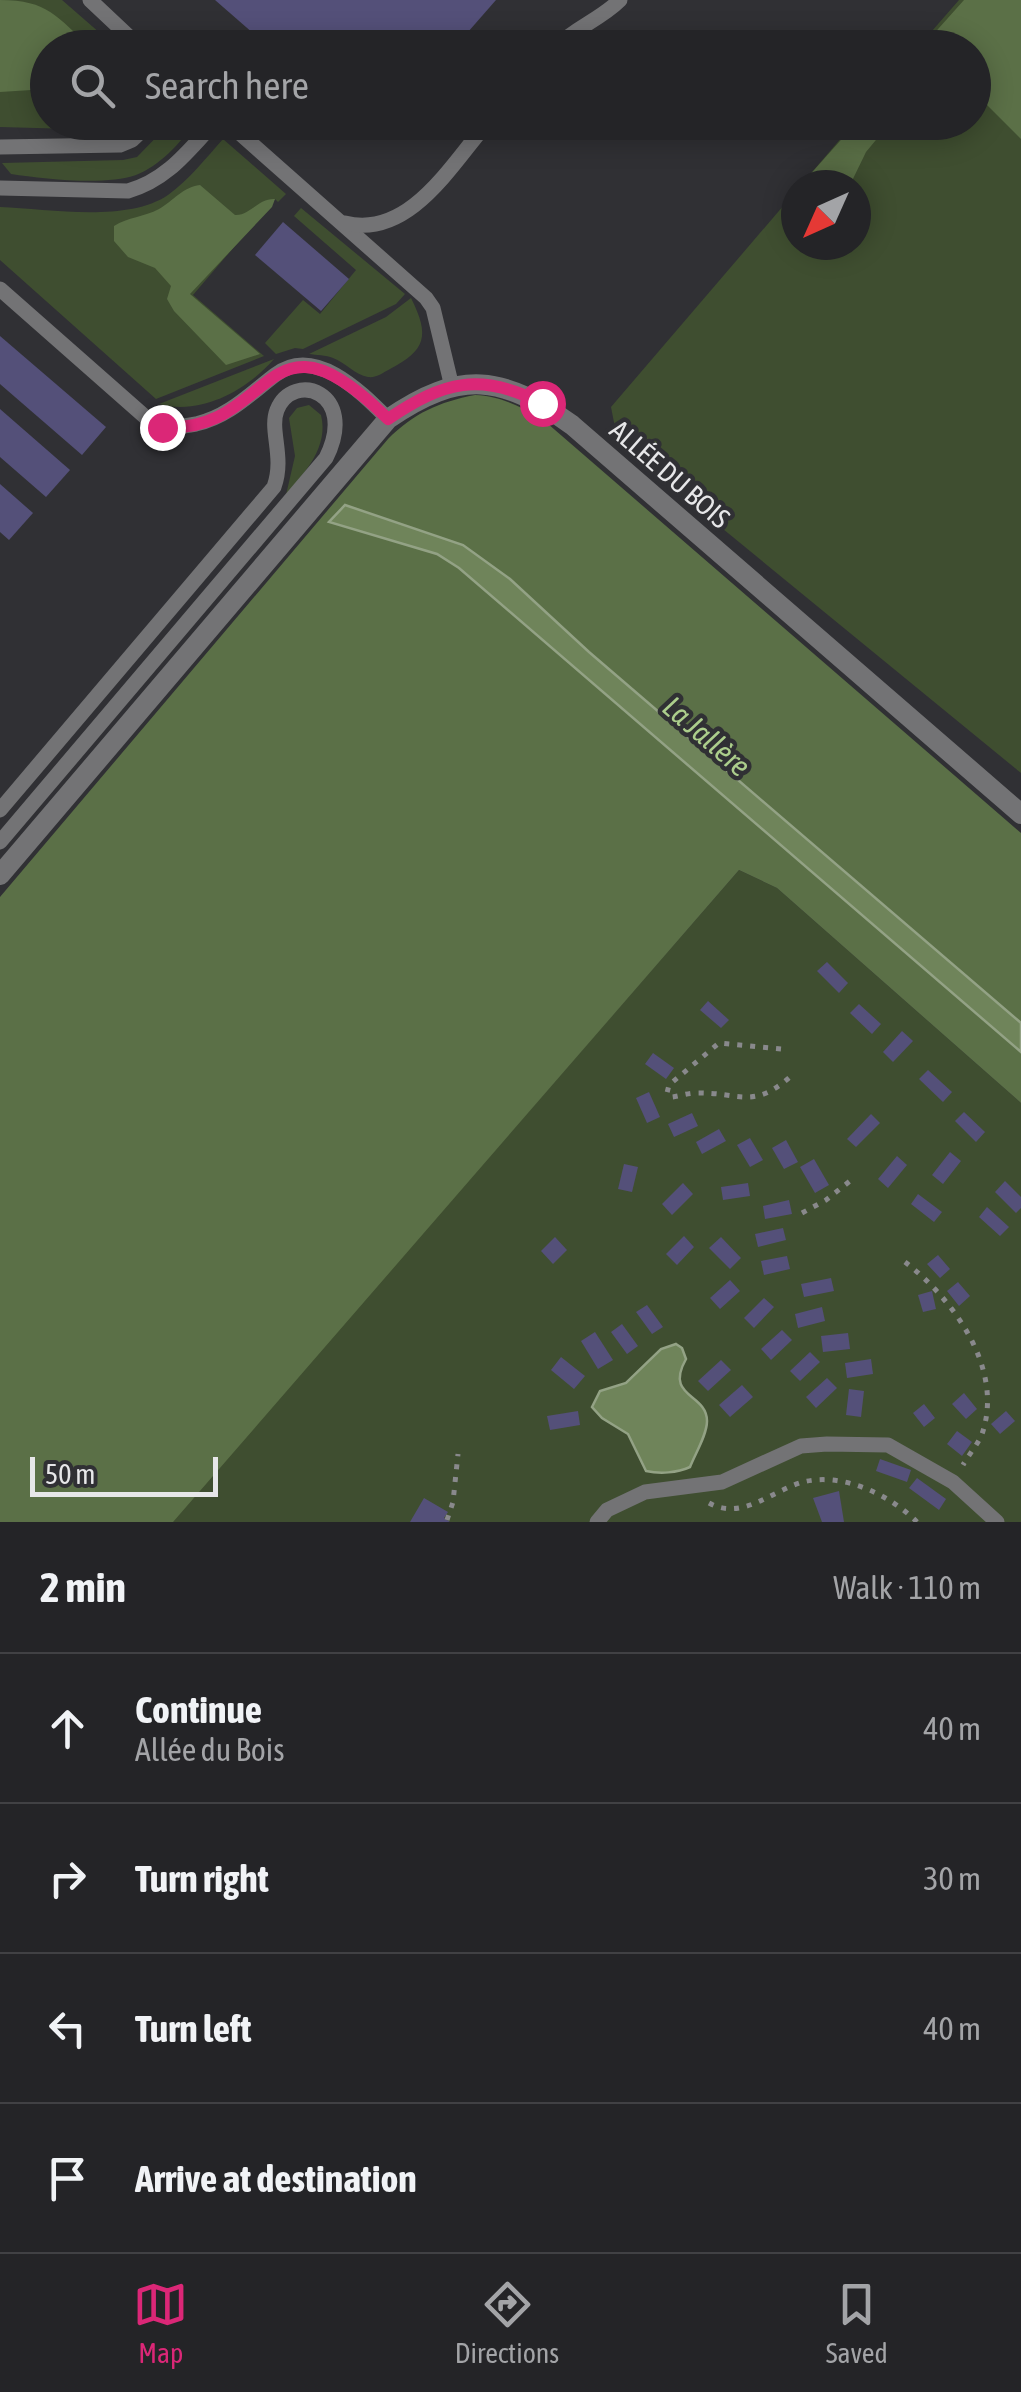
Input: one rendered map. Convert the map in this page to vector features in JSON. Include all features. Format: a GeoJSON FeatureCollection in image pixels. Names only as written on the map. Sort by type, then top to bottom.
{"type":"FeatureCollection","features":[{"type":"Feature","properties":{"kind":"street","name":"ALLÉE DU BOIS"},"geometry":{"type":"LineString","coordinates":[[0,875],[388,419],[415,401],[468,384],[509,387],[542,403],[572,425],[1021,814]]}},
{"type":"Feature","properties":{"kind":"lane"},"geometry":{"type":"LineString","coordinates":[[90,0],[121,30]]}},
{"type":"Feature","properties":{"kind":"lane"},"geometry":{"type":"LineString","coordinates":[[577,30],[620,0]]}},
{"type":"Feature","properties":{"kind":"lane"},"geometry":{"type":"LineString","coordinates":[[0,147],[120,145],[132,140]]}},
{"type":"Feature","properties":{"kind":"lane"},"geometry":{"type":"LineString","coordinates":[[0,188],[128,191],[160,179],[198,140]]}},
{"type":"Feature","properties":{"kind":"lane"},"geometry":{"type":"LineString","coordinates":[[247,140],[426,298],[452,387]]}},
{"type":"Feature","properties":{"kind":"lane"},"geometry":{"type":"LineString","coordinates":[[341,222],[361,228],[375,226],[409,212],[472,140]]}},
{"type":"Feature","properties":{"kind":"lane"},"geometry":{"type":"LineString","coordinates":[[0,288],[151,422],[162,427],[205,422],[238,406],[280,371],[296,366],[336,375],[388,419]]}},
{"type":"Feature","properties":{"kind":"lane"},"geometry":{"type":"LineString","coordinates":[[0,810],[274,487],[280,471],[276,411],[284,400],[293,392],[307,390],[323,396],[334,407],[336,424],[335,440],[326,458],[0,842]]}},
{"type":"Feature","properties":{"kind":"lane"},"geometry":{"type":"LineString","coordinates":[[596,1522],[607,1510],[644,1492],[722,1482],[802,1446],[888,1444],[952,1482],[997,1522]]}},
{"type":"Feature","properties":{"kind":"path"},"geometry":{"type":"LineString","coordinates":[[781,1049],[719,1043],[670,1085],[667,1093],[672,1097],[697,1093],[758,1097],[774,1092],[790,1077]]}},
{"type":"Feature","properties":{"kind":"path"},"geometry":{"type":"LineString","coordinates":[[802,1213],[850,1181]]}},
{"type":"Feature","properties":{"kind":"path"},"geometry":{"type":"LineString","coordinates":[[905,1262],[948,1304],[984,1368],[987,1393],[983,1434],[952,1482]]}},
{"type":"Feature","properties":{"kind":"path"},"geometry":{"type":"LineString","coordinates":[[447,1520],[454,1502],[458,1454]]}},
{"type":"Feature","properties":{"kind":"path"},"geometry":{"type":"LineString","coordinates":[[691,1488],[716,1507],[738,1510],[814,1480],[850,1483],[899,1506],[917,1522]]}},
{"type":"Feature","properties":{"kind":"shaded area"},"geometry":{"type":"Polygon","coordinates":[[[0,0],[62,0],[96,30],[30,30],[30,128],[0,127],[0,0]]]}},
{"type":"Feature","properties":{"kind":"shaded area"},"geometry":{"type":"Polygon","coordinates":[[[0,0],[30,3],[51,12],[72,30],[30,30],[30,90],[0,92],[0,0]]]}},
{"type":"Feature","properties":{"kind":"shaded area"},"geometry":{"type":"Polygon","coordinates":[[[959,0],[1021,0],[1021,773],[618,443],[611,407],[781,209],[781,260],[871,260],[871,170],[814,170],[839,140],[991,140],[991,30],[933,30],[959,0]]]}},
{"type":"Feature","properties":{"kind":"shaded area"},"geometry":{"type":"Polygon","coordinates":[[[964,0],[1021,0],[1021,139],[991,109],[991,30],[937,30],[964,0]]]}},
{"type":"Feature","properties":{"kind":"shaded area"},"geometry":{"type":"Polygon","coordinates":[[[154,140],[181,140],[144,171],[108,180],[11,174],[2,163],[123,160],[137,157],[154,140]]]}},
{"type":"Feature","properties":{"kind":"shaded area"},"geometry":{"type":"Polygon","coordinates":[[[224,140],[286,194],[278,202],[275,199],[193,295],[264,356],[156,399],[0,260],[0,207],[87,212],[131,209],[168,195],[224,140]]]}},
{"type":"Feature","properties":{"kind":"shaded area"},"geometry":{"type":"Polygon","coordinates":[[[841,140],[876,140],[857,170],[814,170],[841,140]]]}},
{"type":"Feature","properties":{"kind":"shaded area"},"geometry":{"type":"Polygon","coordinates":[[[200,185],[235,215],[275,199],[272,207],[190,294],[260,354],[226,365],[174,311],[167,299],[171,286],[155,268],[128,257],[114,241],[114,226],[159,209],[183,191],[200,185]]]}},
{"type":"Feature","properties":{"kind":"shaded area"},"geometry":{"type":"Polygon","coordinates":[[[301,208],[405,294],[396,304],[303,349],[276,354],[265,343],[303,300],[320,314],[356,270],[294,216],[301,208]]]}},
{"type":"Feature","properties":{"kind":"shaded area"},"geometry":{"type":"Polygon","coordinates":[[[411,298],[421,322],[421,341],[411,355],[382,374],[363,376],[333,358],[309,354],[386,317],[411,298]]]}},
{"type":"Feature","properties":{"kind":"shaded area"},"geometry":{"type":"Polygon","coordinates":[[[274,359],[238,390],[223,397],[191,406],[159,404],[274,359]]]}},
{"type":"Feature","properties":{"kind":"shaded area"},"geometry":{"type":"Polygon","coordinates":[[[475,395],[516,405],[540,417],[1021,833],[1021,1103],[777,888],[739,870],[173,1522],[0,1522],[0,897],[388,439],[428,410],[475,395]]]}},
{"type":"Feature","properties":{"kind":"shaded area"},"geometry":{"type":"Polygon","coordinates":[[[309,405],[321,415],[322,438],[314,458],[286,495],[295,456],[289,418],[297,408],[309,405]]]}},
{"type":"Feature","properties":{"kind":"shaded area"},"geometry":{"type":"Polygon","coordinates":[[[345,505],[463,545],[510,579],[589,652],[1021,1023],[1021,1052],[459,568],[437,554],[329,522],[345,505]]]}},
{"type":"Feature","properties":{"kind":"shaded area"},"geometry":{"type":"Polygon","coordinates":[[[739,870],[777,888],[1021,1103],[1021,1522],[171,1522],[739,870]]]}},
{"type":"Feature","properties":{"kind":"shaded area"},"geometry":{"type":"Polygon","coordinates":[[[676,1344],[686,1359],[680,1381],[701,1405],[706,1426],[690,1467],[680,1471],[646,1471],[628,1434],[592,1407],[600,1391],[626,1383],[661,1349],[676,1344]]]}},
{"type":"Feature","properties":{"kind":"building"},"geometry":{"type":"Polygon","coordinates":[[[215,0],[496,0],[470,30],[249,30],[215,0]]]}},
{"type":"Feature","properties":{"kind":"building"},"geometry":{"type":"Polygon","coordinates":[[[283,222],[349,279],[321,311],[255,255],[283,222]]]}},
{"type":"Feature","properties":{"kind":"building"},"geometry":{"type":"Polygon","coordinates":[[[0,336],[106,427],[82,455],[0,384],[0,336]]]}},
{"type":"Feature","properties":{"kind":"building"},"geometry":{"type":"Polygon","coordinates":[[[0,409],[70,470],[46,497],[0,457],[0,409]]]}},
{"type":"Feature","properties":{"kind":"building"},"geometry":{"type":"Polygon","coordinates":[[[0,484],[33,513],[9,540],[0,532],[0,484]]]}},
{"type":"Feature","properties":{"kind":"building"},"geometry":{"type":"Polygon","coordinates":[[[827,962],[848,983],[839,993],[817,971],[827,962]]]}},
{"type":"Feature","properties":{"kind":"building"},"geometry":{"type":"Polygon","coordinates":[[[708,1001],[729,1020],[721,1028],[700,1010],[708,1001]]]}},
{"type":"Feature","properties":{"kind":"building"},"geometry":{"type":"Polygon","coordinates":[[[859,1004],[881,1024],[872,1034],[850,1013],[859,1004]]]}},
{"type":"Feature","properties":{"kind":"building"},"geometry":{"type":"Polygon","coordinates":[[[902,1031],[913,1041],[893,1062],[883,1052],[902,1031]]]}},
{"type":"Feature","properties":{"kind":"building"},"geometry":{"type":"Polygon","coordinates":[[[653,1053],[674,1068],[666,1079],[645,1064],[653,1053]]]}},
{"type":"Feature","properties":{"kind":"building"},"geometry":{"type":"Polygon","coordinates":[[[928,1070],[952,1092],[943,1102],[919,1079],[928,1070]]]}},
{"type":"Feature","properties":{"kind":"building"},"geometry":{"type":"Polygon","coordinates":[[[649,1092],[660,1117],[647,1123],[636,1098],[649,1092]]]}},
{"type":"Feature","properties":{"kind":"building"},"geometry":{"type":"Polygon","coordinates":[[[964,1112],[985,1132],[976,1142],[955,1121],[964,1112]]]}},
{"type":"Feature","properties":{"kind":"building"},"geometry":{"type":"Polygon","coordinates":[[[692,1113],[698,1126],[674,1137],[668,1124],[692,1113]]]}},
{"type":"Feature","properties":{"kind":"building"},"geometry":{"type":"Polygon","coordinates":[[[871,1114],[880,1123],[856,1147],[847,1139],[871,1114]]]}},
{"type":"Feature","properties":{"kind":"building"},"geometry":{"type":"Polygon","coordinates":[[[719,1129],[726,1141],[702,1154],[696,1142],[719,1129]]]}},
{"type":"Feature","properties":{"kind":"building"},"geometry":{"type":"Polygon","coordinates":[[[750,1138],[763,1160],[750,1167],[737,1145],[750,1138]]]}},
{"type":"Feature","properties":{"kind":"building"},"geometry":{"type":"Polygon","coordinates":[[[786,1140],[798,1162],[784,1169],[772,1148],[786,1140]]]}},
{"type":"Feature","properties":{"kind":"building"},"geometry":{"type":"Polygon","coordinates":[[[950,1152],[961,1161],[943,1184],[932,1175],[950,1152]]]}},
{"type":"Feature","properties":{"kind":"building"},"geometry":{"type":"Polygon","coordinates":[[[897,1156],[907,1165],[888,1188],[878,1179],[897,1156]]]}},
{"type":"Feature","properties":{"kind":"building"},"geometry":{"type":"Polygon","coordinates":[[[814,1159],[829,1185],[815,1193],[800,1167],[814,1159]]]}},
{"type":"Feature","properties":{"kind":"building"},"geometry":{"type":"Polygon","coordinates":[[[624,1164],[638,1167],[632,1192],[618,1189],[624,1164]]]}},
{"type":"Feature","properties":{"kind":"building"},"geometry":{"type":"Polygon","coordinates":[[[1005,1181],[1021,1197],[1021,1208],[1016,1213],[995,1192],[1005,1181]]]}},
{"type":"Feature","properties":{"kind":"building"},"geometry":{"type":"Polygon","coordinates":[[[683,1183],[693,1194],[672,1215],[662,1204],[683,1183]]]}},
{"type":"Feature","properties":{"kind":"building"},"geometry":{"type":"Polygon","coordinates":[[[748,1183],[750,1196],[723,1200],[721,1187],[748,1183]]]}},
{"type":"Feature","properties":{"kind":"building"},"geometry":{"type":"Polygon","coordinates":[[[918,1194],[942,1212],[934,1222],[911,1204],[918,1194]]]}},
{"type":"Feature","properties":{"kind":"building"},"geometry":{"type":"Polygon","coordinates":[[[789,1200],[792,1214],[765,1219],[763,1206],[789,1200]]]}},
{"type":"Feature","properties":{"kind":"building"},"geometry":{"type":"Polygon","coordinates":[[[987,1207],[1009,1227],[1000,1236],[979,1217],[987,1207]]]}},
{"type":"Feature","properties":{"kind":"building"},"geometry":{"type":"Polygon","coordinates":[[[783,1228],[786,1240],[758,1247],[755,1234],[783,1228]]]}},
{"type":"Feature","properties":{"kind":"building"},"geometry":{"type":"Polygon","coordinates":[[[684,1236],[694,1247],[677,1265],[666,1254],[684,1236]]]}},
{"type":"Feature","properties":{"kind":"building"},"geometry":{"type":"Polygon","coordinates":[[[555,1237],[567,1250],[553,1264],[541,1251],[555,1237]]]}},
{"type":"Feature","properties":{"kind":"building"},"geometry":{"type":"Polygon","coordinates":[[[721,1237],[741,1258],[730,1269],[709,1248],[721,1237]]]}},
{"type":"Feature","properties":{"kind":"building"},"geometry":{"type":"Polygon","coordinates":[[[938,1255],[950,1269],[940,1278],[927,1264],[938,1255]]]}},
{"type":"Feature","properties":{"kind":"building"},"geometry":{"type":"Polygon","coordinates":[[[787,1256],[790,1269],[764,1275],[761,1261],[787,1256]]]}},
{"type":"Feature","properties":{"kind":"building"},"geometry":{"type":"Polygon","coordinates":[[[831,1278],[834,1291],[804,1297],[801,1284],[831,1278]]]}},
{"type":"Feature","properties":{"kind":"building"},"geometry":{"type":"Polygon","coordinates":[[[730,1280],[740,1291],[720,1309],[710,1298],[730,1280]]]}},
{"type":"Feature","properties":{"kind":"building"},"geometry":{"type":"Polygon","coordinates":[[[958,1282],[970,1296],[959,1306],[947,1291],[958,1282]]]}},
{"type":"Feature","properties":{"kind":"building"},"geometry":{"type":"Polygon","coordinates":[[[932,1291],[936,1309],[923,1312],[918,1295],[932,1291]]]}},
{"type":"Feature","properties":{"kind":"building"},"geometry":{"type":"Polygon","coordinates":[[[764,1298],[774,1307],[754,1328],[744,1318],[764,1298]]]}},
{"type":"Feature","properties":{"kind":"building"},"geometry":{"type":"Polygon","coordinates":[[[647,1305],[663,1327],[652,1334],[636,1312],[647,1305]]]}},
{"type":"Feature","properties":{"kind":"building"},"geometry":{"type":"Polygon","coordinates":[[[822,1307],[825,1321],[798,1328],[795,1314],[822,1307]]]}},
{"type":"Feature","properties":{"kind":"building"},"geometry":{"type":"Polygon","coordinates":[[[622,1324],[638,1346],[627,1354],[611,1332],[622,1324]]]}},
{"type":"Feature","properties":{"kind":"building"},"geometry":{"type":"Polygon","coordinates":[[[782,1330],[792,1340],[771,1360],[761,1349],[782,1330]]]}},
{"type":"Feature","properties":{"kind":"building"},"geometry":{"type":"Polygon","coordinates":[[[595,1332],[613,1360],[598,1369],[581,1341],[595,1332]]]}},
{"type":"Feature","properties":{"kind":"building"},"geometry":{"type":"Polygon","coordinates":[[[848,1333],[850,1349],[823,1352],[821,1336],[848,1333]]]}},
{"type":"Feature","properties":{"kind":"building"},"geometry":{"type":"Polygon","coordinates":[[[810,1352],[820,1362],[800,1381],[790,1371],[810,1352]]]}},
{"type":"Feature","properties":{"kind":"building"},"geometry":{"type":"Polygon","coordinates":[[[561,1357],[585,1376],[574,1389],[551,1370],[561,1357]]]}},
{"type":"Feature","properties":{"kind":"building"},"geometry":{"type":"Polygon","coordinates":[[[871,1359],[873,1374],[847,1378],[845,1363],[871,1359]]]}},
{"type":"Feature","properties":{"kind":"building"},"geometry":{"type":"Polygon","coordinates":[[[721,1360],[731,1370],[708,1391],[698,1381],[721,1360]]]}},
{"type":"Feature","properties":{"kind":"building"},"geometry":{"type":"Polygon","coordinates":[[[827,1378],[837,1388],[816,1408],[806,1397],[827,1378]]]}},
{"type":"Feature","properties":{"kind":"building"},"geometry":{"type":"Polygon","coordinates":[[[742,1385],[753,1397],[730,1417],[719,1405],[742,1385]]]}},
{"type":"Feature","properties":{"kind":"building"},"geometry":{"type":"Polygon","coordinates":[[[849,1389],[864,1391],[861,1417],[846,1415],[849,1389]]]}},
{"type":"Feature","properties":{"kind":"building"},"geometry":{"type":"Polygon","coordinates":[[[964,1393],[977,1409],[966,1419],[952,1404],[964,1393]]]}},
{"type":"Feature","properties":{"kind":"building"},"geometry":{"type":"Polygon","coordinates":[[[924,1404],[935,1418],[924,1427],[913,1413],[924,1404]]]}},
{"type":"Feature","properties":{"kind":"building"},"geometry":{"type":"Polygon","coordinates":[[[578,1411],[580,1425],[550,1430],[547,1416],[578,1411]]]}},
{"type":"Feature","properties":{"kind":"building"},"geometry":{"type":"Polygon","coordinates":[[[1006,1411],[1015,1421],[1000,1434],[991,1424],[1006,1411]]]}},
{"type":"Feature","properties":{"kind":"building"},"geometry":{"type":"Polygon","coordinates":[[[957,1431],[972,1442],[962,1456],[947,1444],[957,1431]]]}},
{"type":"Feature","properties":{"kind":"building"},"geometry":{"type":"Polygon","coordinates":[[[880,1459],[911,1470],[907,1482],[876,1471],[880,1459]]]}},
{"type":"Feature","properties":{"kind":"building"},"geometry":{"type":"Polygon","coordinates":[[[917,1478],[946,1499],[939,1510],[909,1488],[917,1478]]]}},
{"type":"Feature","properties":{"kind":"building"},"geometry":{"type":"Polygon","coordinates":[[[839,1491],[844,1522],[822,1522],[813,1498],[839,1491]]]}},
{"type":"Feature","properties":{"kind":"building"},"geometry":{"type":"Polygon","coordinates":[[[424,1498],[448,1512],[444,1518],[450,1522],[410,1522],[424,1498]]]}},
{"type":"Feature","properties":{"kind":"route"},"geometry":{"type":"LineString","coordinates":[[162,427],[205,422],[238,406],[280,371],[296,366],[336,375],[388,419],[415,401],[468,384],[509,387],[542,403]]}},
{"type":"Feature","properties":{"kind":"water label","name":"La Jallère"},"geometry":{"type":"Point","coordinates":[707,736]}}]}
